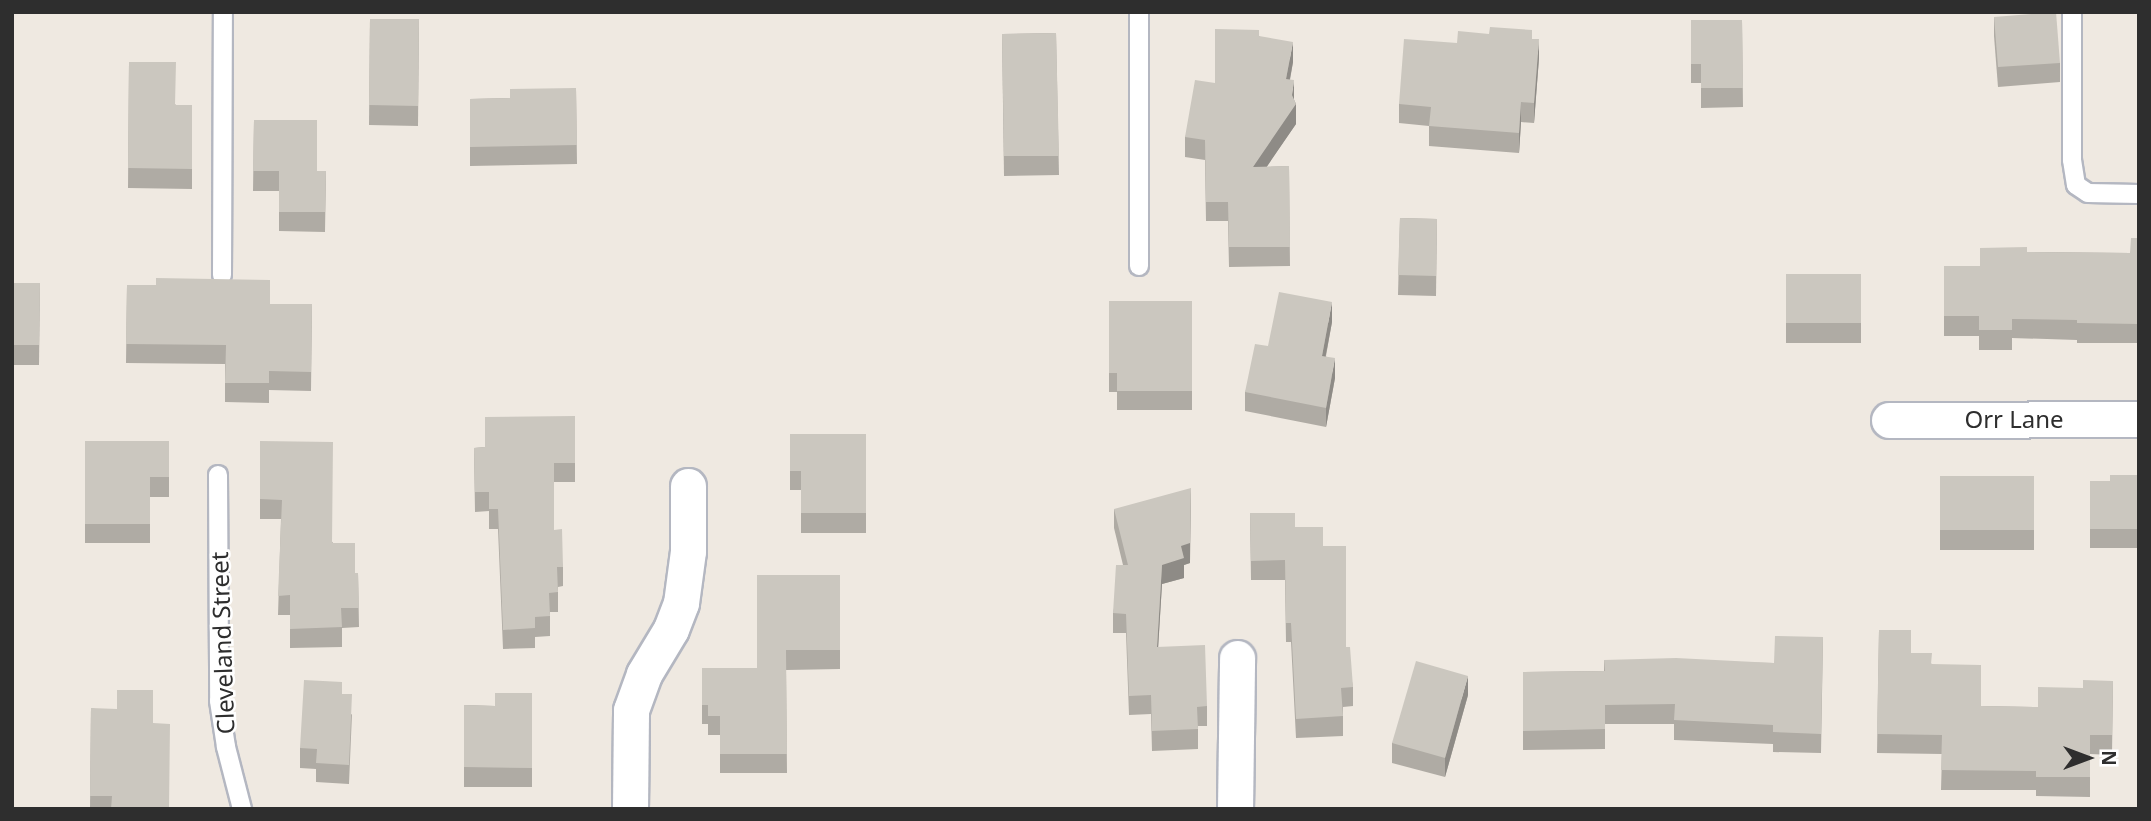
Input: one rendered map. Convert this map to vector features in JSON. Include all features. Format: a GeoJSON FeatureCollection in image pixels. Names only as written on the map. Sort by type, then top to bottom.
{"type":"FeatureCollection","features":[{"type":"Feature","properties":{"kind":"street","name":"Orr Lane"},"geometry":{"type":"LineString","coordinates":[[1889,420],[2139,419]]}},
{"type":"Feature","properties":{"kind":"street"},"geometry":{"type":"LineString","coordinates":[[630,809],[631,710],[644,674],[671,629],[681,603],[688,551],[688,486]]}},
{"type":"Feature","properties":{"kind":"street"},"geometry":{"type":"LineString","coordinates":[[1234,809],[1237,658]]}},
{"type":"Feature","properties":{"kind":"lane"},"geometry":{"type":"LineString","coordinates":[[222,275],[223,12]]}},
{"type":"Feature","properties":{"kind":"lane"},"geometry":{"type":"LineString","coordinates":[[1139,12],[1139,267]]}},
{"type":"Feature","properties":{"kind":"lane"},"geometry":{"type":"LineString","coordinates":[[2072,12],[2072,160],[2076,185],[2088,193],[2139,194]]}},
{"type":"Feature","properties":{"kind":"lane","name":"Cleveland Street"},"geometry":{"type":"LineString","coordinates":[[218,474],[219,701],[226,747],[242,809]]}},
{"type":"Feature","properties":{"kind":"building"},"geometry":{"type":"Polygon","coordinates":[[[2056,12],[2060,63],[1998,67],[1994,17],[2056,12]]]}},
{"type":"Feature","properties":{"kind":"building"},"geometry":{"type":"Polygon","coordinates":[[[370,19],[419,19],[418,106],[369,105],[370,19]]]}},
{"type":"Feature","properties":{"kind":"building"},"geometry":{"type":"Polygon","coordinates":[[[1691,20],[1742,20],[1743,88],[1701,88],[1701,64],[1691,64],[1691,20]]]}},
{"type":"Feature","properties":{"kind":"building"},"geometry":{"type":"Polygon","coordinates":[[[1490,27],[1532,30],[1532,39],[1539,39],[1534,103],[1521,102],[1519,133],[1429,126],[1431,107],[1399,104],[1404,39],[1457,43],[1458,31],[1489,34],[1490,27]]]}},
{"type":"Feature","properties":{"kind":"building"},"geometry":{"type":"Polygon","coordinates":[[[1215,29],[1259,30],[1259,36],[1293,42],[1286,79],[1294,80],[1292,95],[1296,104],[1253,167],[1289,166],[1290,247],[1229,247],[1228,202],[1206,202],[1205,140],[1185,137],[1195,80],[1215,83],[1215,29]]]}},
{"type":"Feature","properties":{"kind":"building"},"geometry":{"type":"Polygon","coordinates":[[[1056,33],[1059,156],[1004,156],[1002,34],[1056,33]]]}},
{"type":"Feature","properties":{"kind":"building"},"geometry":{"type":"Polygon","coordinates":[[[129,62],[176,62],[175,105],[192,105],[192,169],[128,168],[129,62]]]}},
{"type":"Feature","properties":{"kind":"building"},"geometry":{"type":"Polygon","coordinates":[[[576,88],[577,145],[470,147],[470,99],[510,98],[510,89],[576,88]]]}},
{"type":"Feature","properties":{"kind":"building"},"geometry":{"type":"Polygon","coordinates":[[[254,120],[317,120],[317,171],[326,171],[325,212],[279,212],[279,171],[253,171],[254,120]]]}},
{"type":"Feature","properties":{"kind":"building"},"geometry":{"type":"Polygon","coordinates":[[[1400,218],[1437,219],[1436,276],[1398,275],[1400,218]]]}},
{"type":"Feature","properties":{"kind":"building"},"geometry":{"type":"Polygon","coordinates":[[[2131,238],[2139,238],[2139,324],[2012,319],[2012,330],[1979,330],[1979,316],[1944,316],[1944,266],[1980,266],[1980,248],[2027,247],[2027,252],[2130,253],[2131,238]]]}},
{"type":"Feature","properties":{"kind":"building"},"geometry":{"type":"Polygon","coordinates":[[[1786,274],[1861,274],[1861,323],[1786,323],[1786,274]]]}},
{"type":"Feature","properties":{"kind":"building"},"geometry":{"type":"Polygon","coordinates":[[[156,278],[270,280],[270,304],[312,304],[311,372],[269,371],[269,383],[225,383],[226,345],[126,344],[127,285],[156,285],[156,278]]]}},
{"type":"Feature","properties":{"kind":"building"},"geometry":{"type":"Polygon","coordinates":[[[12,283],[40,283],[39,345],[12,345],[12,283]]]}},
{"type":"Feature","properties":{"kind":"building"},"geometry":{"type":"Polygon","coordinates":[[[1279,292],[1332,302],[1322,356],[1335,358],[1326,408],[1245,392],[1255,344],[1268,346],[1279,292]]]}},
{"type":"Feature","properties":{"kind":"building"},"geometry":{"type":"Polygon","coordinates":[[[1109,301],[1192,301],[1192,391],[1117,391],[1117,373],[1109,373],[1109,301]]]}},
{"type":"Feature","properties":{"kind":"building"},"geometry":{"type":"Polygon","coordinates":[[[575,416],[575,463],[554,463],[554,530],[562,529],[563,567],[557,567],[558,592],[549,593],[550,616],[535,617],[535,628],[503,630],[498,509],[489,509],[489,492],[475,492],[474,448],[485,447],[485,417],[575,416]]]}},
{"type":"Feature","properties":{"kind":"building"},"geometry":{"type":"Polygon","coordinates":[[[790,434],[866,434],[866,513],[801,513],[801,471],[790,471],[790,434]]]}},
{"type":"Feature","properties":{"kind":"building"},"geometry":{"type":"Polygon","coordinates":[[[85,441],[169,441],[169,477],[150,477],[150,524],[85,524],[85,441]]]}},
{"type":"Feature","properties":{"kind":"building"},"geometry":{"type":"Polygon","coordinates":[[[260,441],[333,442],[332,543],[355,543],[355,573],[358,573],[359,608],[341,608],[342,627],[290,629],[290,595],[278,596],[282,500],[260,499],[260,441]]]}},
{"type":"Feature","properties":{"kind":"building"},"geometry":{"type":"Polygon","coordinates":[[[2110,475],[2139,475],[2139,529],[2090,529],[2090,481],[2110,481],[2110,475]]]}},
{"type":"Feature","properties":{"kind":"building"},"geometry":{"type":"Polygon","coordinates":[[[1940,476],[2034,476],[2034,530],[1940,530],[1940,476]]]}},
{"type":"Feature","properties":{"kind":"building"},"geometry":{"type":"Polygon","coordinates":[[[1191,488],[1190,543],[1181,546],[1184,558],[1162,565],[1157,647],[1205,645],[1207,706],[1197,707],[1198,729],[1152,731],[1151,695],[1129,696],[1126,614],[1113,613],[1116,565],[1128,565],[1114,509],[1191,488]]]}},
{"type":"Feature","properties":{"kind":"building"},"geometry":{"type":"Polygon","coordinates":[[[1250,513],[1295,513],[1295,527],[1323,527],[1323,546],[1346,546],[1346,647],[1350,647],[1353,687],[1341,688],[1343,716],[1296,719],[1291,623],[1286,623],[1285,560],[1251,561],[1250,513]]]}},
{"type":"Feature","properties":{"kind":"building"},"geometry":{"type":"Polygon","coordinates":[[[757,575],[840,575],[840,650],[786,650],[787,754],[720,754],[720,716],[708,716],[708,705],[702,705],[702,668],[757,668],[757,575]]]}},
{"type":"Feature","properties":{"kind":"building"},"geometry":{"type":"Polygon","coordinates":[[[1879,630],[1911,630],[1911,653],[1932,653],[1931,664],[1981,665],[1981,706],[2038,707],[2038,687],[2083,688],[2083,680],[2113,681],[2112,735],[2090,735],[2090,777],[2036,777],[2036,771],[1941,770],[1942,735],[1877,734],[1879,630]]]}},
{"type":"Feature","properties":{"kind":"building"},"geometry":{"type":"Polygon","coordinates":[[[1775,636],[1823,637],[1821,734],[1773,732],[1773,725],[1674,720],[1675,704],[1605,705],[1605,729],[1523,731],[1523,672],[1605,671],[1604,660],[1676,658],[1774,663],[1775,636]]]}},
{"type":"Feature","properties":{"kind":"building"},"geometry":{"type":"Polygon","coordinates":[[[1416,661],[1468,676],[1445,758],[1392,743],[1416,661]]]}},
{"type":"Feature","properties":{"kind":"building"},"geometry":{"type":"Polygon","coordinates":[[[304,680],[342,682],[342,694],[352,694],[349,765],[316,763],[317,749],[300,748],[304,680]]]}},
{"type":"Feature","properties":{"kind":"building"},"geometry":{"type":"Polygon","coordinates":[[[117,690],[153,690],[153,723],[170,724],[169,809],[111,809],[112,796],[90,796],[91,708],[117,709],[117,690]]]}},
{"type":"Feature","properties":{"kind":"building"},"geometry":{"type":"Polygon","coordinates":[[[495,693],[532,693],[532,768],[464,767],[464,705],[495,706],[495,693]]]}}]}
